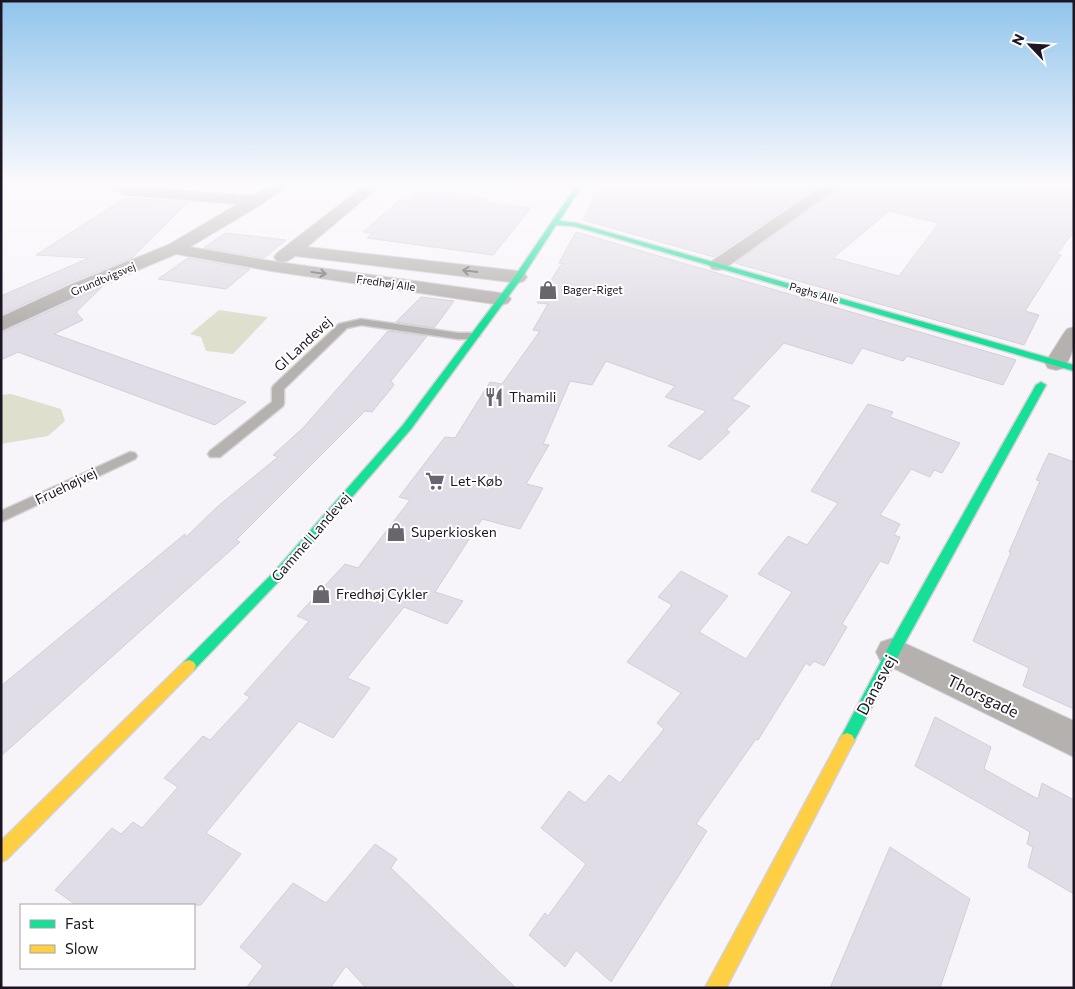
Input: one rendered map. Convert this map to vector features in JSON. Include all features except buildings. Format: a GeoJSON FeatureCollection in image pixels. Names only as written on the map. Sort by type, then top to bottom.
{"type":"FeatureCollection","features":[{"type":"Feature","properties":{"kind":"street","name":"Grundtvigsvej"},"geometry":{"type":"LineString","coordinates":[[1,325],[79,288],[174,249],[204,231]]}},
{"type":"Feature","properties":{"kind":"street"},"geometry":{"type":"LineString","coordinates":[[271,266],[316,231]]}},
{"type":"Feature","properties":{"kind":"street","name":"Gammel Landevej"},"geometry":{"type":"LineString","coordinates":[[1,853],[277,576],[407,427],[518,277],[548,231]]}},
{"type":"Feature","properties":{"kind":"street","name":"Paghs Alle"},"geometry":{"type":"LineString","coordinates":[[599,231],[1065,366]]}},
{"type":"Feature","properties":{"kind":"street"},"geometry":{"type":"LineString","coordinates":[[718,265],[767,231]]}},
{"type":"Feature","properties":{"kind":"street","name":"Fredhøj Alle"},"geometry":{"type":"LineString","coordinates":[[174,249],[271,266],[501,299]]}},
{"type":"Feature","properties":{"kind":"street","name":"Fredhøj Alle"},"geometry":{"type":"LineString","coordinates":[[292,250],[518,277]]}},
{"type":"Feature","properties":{"kind":"street"},"geometry":{"type":"LineString","coordinates":[[1065,366],[1074,333]]}},
{"type":"Feature","properties":{"kind":"street","name":"Danasvej"},"geometry":{"type":"LineString","coordinates":[[715,988],[893,652],[1041,385]]}},
{"type":"Feature","properties":{"kind":"street","name":"Thorsgade"},"geometry":{"type":"LineString","coordinates":[[893,652],[1074,740]]}},
{"type":"Feature","properties":{"kind":"lane","name":"Gl Landevej"},"geometry":{"type":"LineString","coordinates":[[215,454],[278,403],[278,388],[344,326],[361,322],[458,336],[474,336]]}},
{"type":"Feature","properties":{"kind":"lane","name":"Fruehøjvej"},"geometry":{"type":"LineString","coordinates":[[1,517],[130,456]]}},
{"type":"Feature","properties":{"kind":"green space"},"geometry":{"type":"Polygon","coordinates":[[[219,310],[268,317],[233,354],[206,351],[201,337],[190,334],[219,310]]]}},
{"type":"Feature","properties":{"kind":"green space"},"geometry":{"type":"Polygon","coordinates":[[[11,394],[61,409],[65,421],[48,436],[1,444],[1,395],[11,394]]]}},
{"type":"Feature","properties":{"kind":"traffic: fast"},"geometry":{"type":"LineString","coordinates":[[189,666],[277,576],[407,427],[518,277],[549,231]]}},
{"type":"Feature","properties":{"kind":"traffic: fast"},"geometry":{"type":"LineString","coordinates":[[599,231],[1074,368]]}},
{"type":"Feature","properties":{"kind":"traffic: fast"},"geometry":{"type":"LineString","coordinates":[[847,740],[901,637],[1041,385]]}},
{"type":"Feature","properties":{"kind":"traffic: slow"},"geometry":{"type":"LineString","coordinates":[[1,853],[189,666]]}},
{"type":"Feature","properties":{"kind":"traffic: slow"},"geometry":{"type":"LineString","coordinates":[[715,988],[847,740]]}},
{"type":"Feature","properties":{"kind":"place","name":"Bager-Riget"},"geometry":{"type":"Point","coordinates":[548,290]}},
{"type":"Feature","properties":{"kind":"place","name":"Thamili"},"geometry":{"type":"Point","coordinates":[494,397]}},
{"type":"Feature","properties":{"kind":"place","name":"Let-Køb"},"geometry":{"type":"Point","coordinates":[435,481]}},
{"type":"Feature","properties":{"kind":"place","name":"Superkiosken"},"geometry":{"type":"Point","coordinates":[396,532]}},
{"type":"Feature","properties":{"kind":"place","name":"Fredhøj Cykler"},"geometry":{"type":"Point","coordinates":[321,594]}}]}
